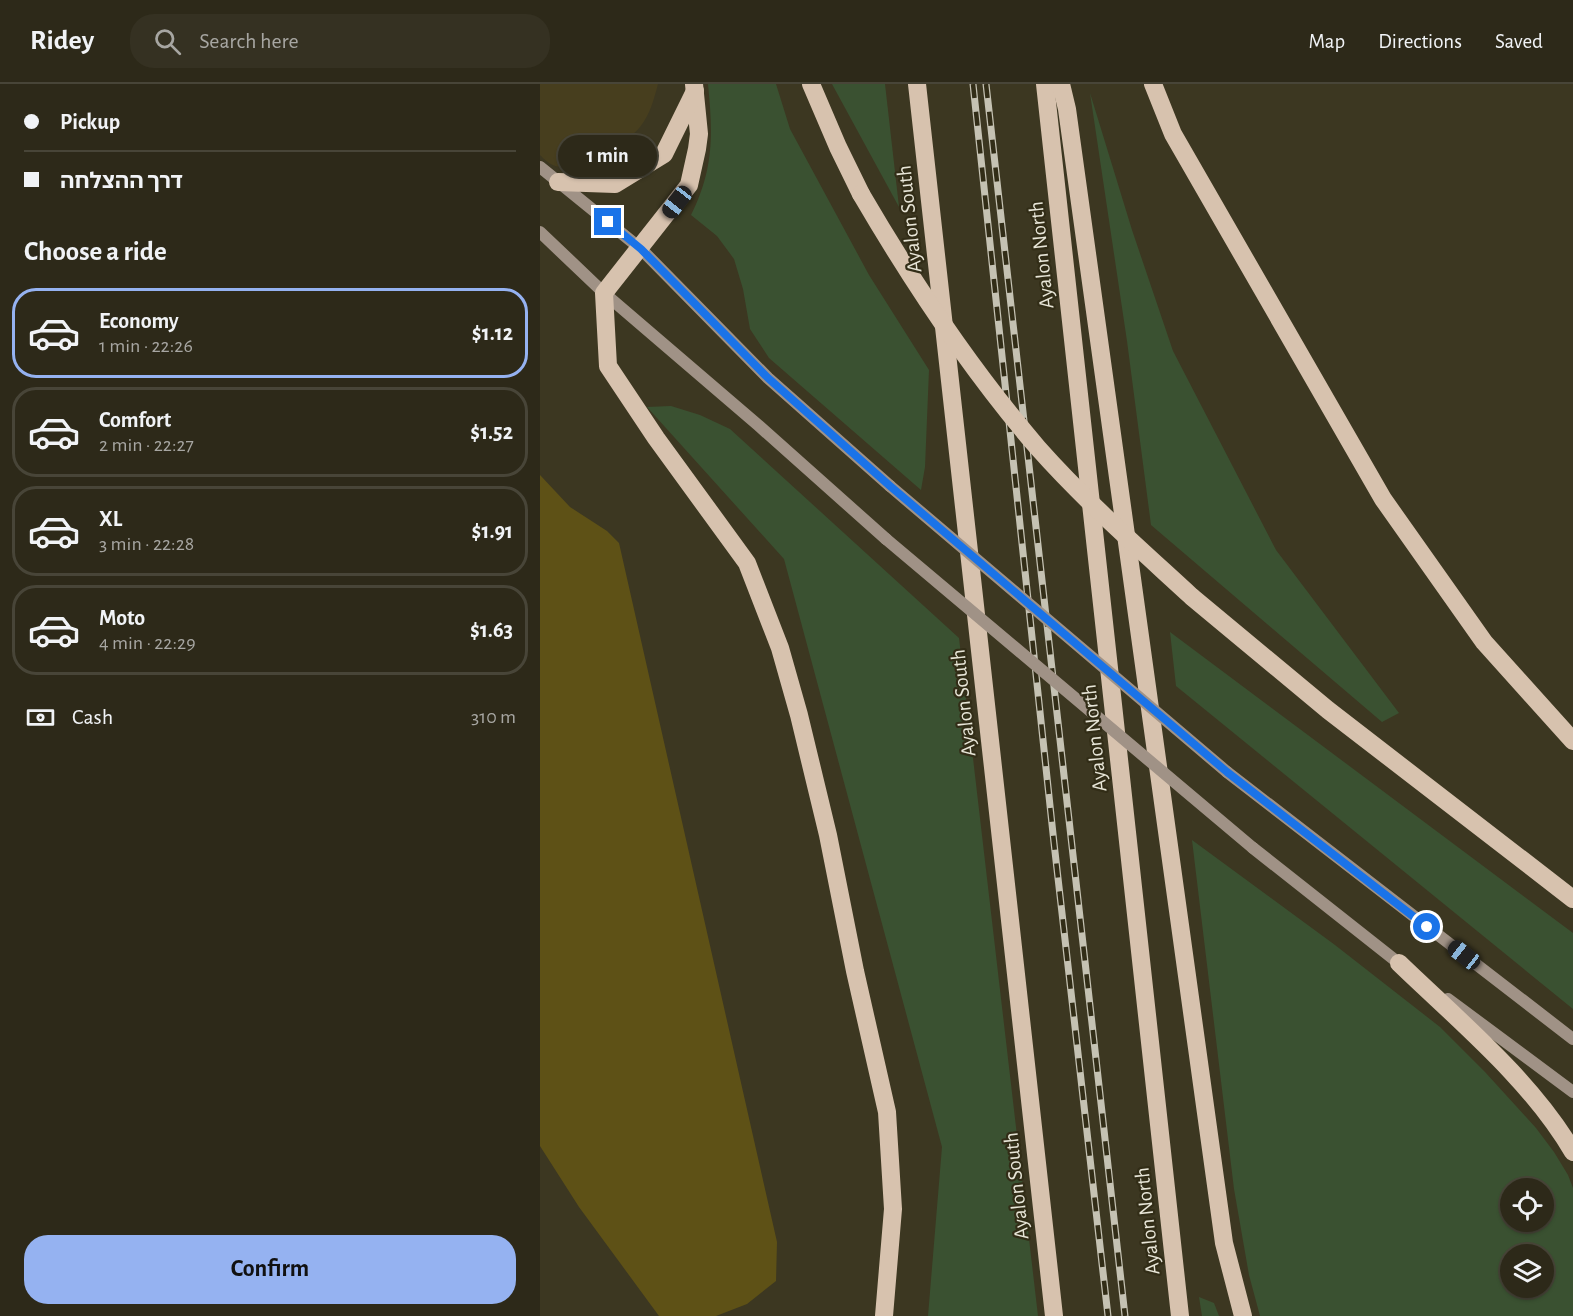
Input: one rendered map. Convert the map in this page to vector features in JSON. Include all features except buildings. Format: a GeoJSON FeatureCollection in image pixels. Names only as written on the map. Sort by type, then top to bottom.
{"type":"FeatureCollection","features":[{"type":"Feature","properties":{"kind":"highway"},"geometry":{"type":"LineString","coordinates":[[811,84],[861,194],[904,268],[967,358],[1039,448],[1116,527],[1192,597],[1328,710],[1573,899]]}},
{"type":"Feature","properties":{"kind":"highway","name":"Ayalon South"},"geometry":{"type":"LineString","coordinates":[[917,84],[1054,1316]]}},
{"type":"Feature","properties":{"kind":"highway","name":"Ayalon North"},"geometry":{"type":"LineString","coordinates":[[1045,84],[1180,1316]]}},
{"type":"Feature","properties":{"kind":"highway"},"geometry":{"type":"LineString","coordinates":[[1061,84],[1069,121],[1224,1243],[1243,1316]]}},
{"type":"Feature","properties":{"kind":"highway"},"geometry":{"type":"LineString","coordinates":[[1154,84],[1173,134],[1383,499],[1484,642],[1573,741]]}},
{"type":"Feature","properties":{"kind":"highway"},"geometry":{"type":"LineString","coordinates":[[558,182],[615,184],[664,154],[695,88]]}},
{"type":"Feature","properties":{"kind":"highway"},"geometry":{"type":"LineString","coordinates":[[695,88],[699,134],[698,149],[689,185],[641,249],[604,293],[608,366],[656,438],[747,563],[780,648],[828,835],[886,1112],[893,1209],[884,1316]]}},
{"type":"Feature","properties":{"kind":"highway"},"geometry":{"type":"LineString","coordinates":[[1399,963],[1513,1074],[1573,1152]]}},
{"type":"Feature","properties":{"kind":"street"},"geometry":{"type":"LineString","coordinates":[[540,167],[641,249],[768,378],[890,486],[1227,772],[1573,1039]]}},
{"type":"Feature","properties":{"kind":"street"},"geometry":{"type":"LineString","coordinates":[[540,232],[604,293],[886,539],[1253,848],[1399,963],[1573,1092]]}},
{"type":"Feature","properties":{"kind":"green space"},"geometry":{"type":"Polygon","coordinates":[[[708,84],[776,84],[790,129],[869,275],[929,370],[925,467],[921,490],[769,358],[750,329],[743,289],[734,259],[717,236],[691,215],[699,198],[708,167],[711,119],[708,84]]]}},
{"type":"Feature","properties":{"kind":"green space"},"geometry":{"type":"Polygon","coordinates":[[[832,84],[885,84],[899,207],[832,84]]]}},
{"type":"Feature","properties":{"kind":"green space"},"geometry":{"type":"Polygon","coordinates":[[[1090,93],[1132,230],[1173,351],[1276,550],[1399,713],[1382,722],[1151,525],[1127,341],[1090,93]]]}},
{"type":"Feature","properties":{"kind":"green space"},"geometry":{"type":"Polygon","coordinates":[[[671,406],[700,415],[730,429],[959,638],[1038,1316],[928,1316],[942,1147],[784,559],[647,407],[671,406]]]}},
{"type":"Feature","properties":{"kind":"green space"},"geometry":{"type":"Polygon","coordinates":[[[1170,632],[1573,933],[1573,1009],[1176,686],[1170,632]]]}},
{"type":"Feature","properties":{"kind":"green space"},"geometry":{"type":"Polygon","coordinates":[[[1192,840],[1335,945],[1440,1027],[1536,1128],[1554,1152],[1573,1188],[1573,1316],[1260,1316],[1249,1275],[1234,1189],[1192,840]]]}},
{"type":"Feature","properties":{"kind":"green space"},"geometry":{"type":"Polygon","coordinates":[[[1199,1297],[1214,1303],[1219,1316],[1202,1316],[1199,1297]]]}},
{"type":"Feature","properties":{"kind":"sand"},"geometry":{"type":"Polygon","coordinates":[[[540,84],[658,84],[651,107],[633,135],[613,150],[589,162],[566,167],[555,166],[540,155],[540,84]]]}},
{"type":"Feature","properties":{"kind":"railway"},"geometry":{"type":"LineString","coordinates":[[973,84],[1054,843],[1108,1316]]}},
{"type":"Feature","properties":{"kind":"railway"},"geometry":{"type":"LineString","coordinates":[[986,84],[1125,1316]]}},
{"type":"Feature","properties":{"kind":"route"},"geometry":{"type":"LineString","coordinates":[[608,222],[641,249],[768,378],[890,486],[1227,772],[1427,927]]}}]}
